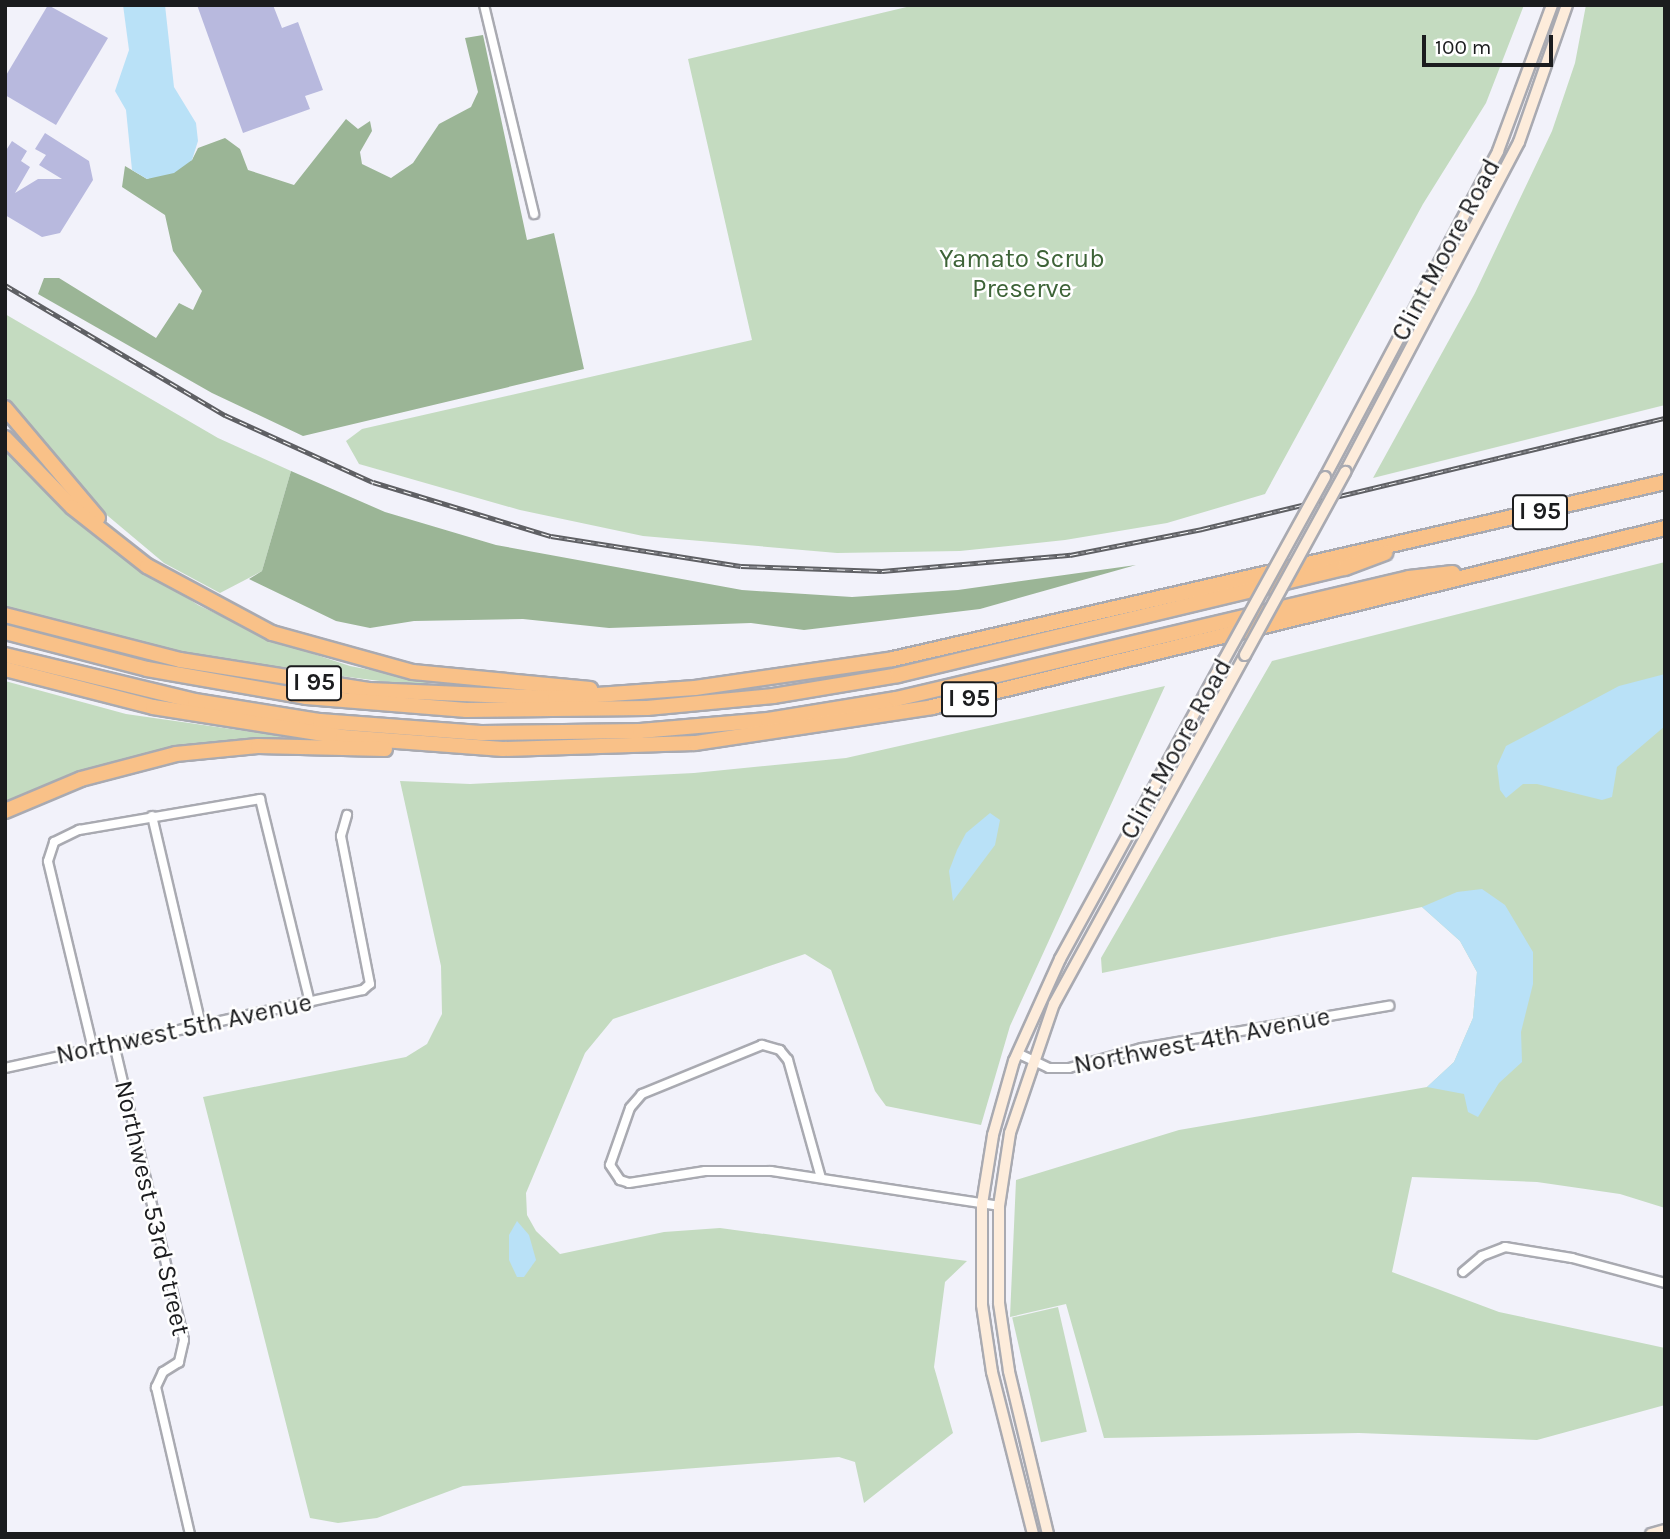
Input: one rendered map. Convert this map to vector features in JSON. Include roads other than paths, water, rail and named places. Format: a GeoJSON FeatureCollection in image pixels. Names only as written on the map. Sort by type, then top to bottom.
{"type":"FeatureCollection","features":[{"type":"Feature","properties":{"kind":"highway"},"geometry":{"type":"LineString","coordinates":[[5,408],[90,511],[201,599]]}},
{"type":"Feature","properties":{"kind":"highway"},"geometry":{"type":"LineString","coordinates":[[5,438],[96,528],[201,599],[272,633],[380,666],[468,680],[629,693]]}},
{"type":"Feature","properties":{"kind":"highway","name":"I 95"},"geometry":{"type":"LineString","coordinates":[[5,615],[149,654],[338,686],[496,697],[629,693],[740,684],[893,660],[1665,482]]}},
{"type":"Feature","properties":{"kind":"highway","name":"I 95"},"geometry":{"type":"LineString","coordinates":[[5,669],[216,719],[438,747],[652,746],[854,722],[1665,528]]}},
{"type":"Feature","properties":{"kind":"highway"},"geometry":{"type":"LineString","coordinates":[[5,632],[157,671],[306,696],[487,710],[647,708],[773,696],[919,670],[1345,568],[1416,541]]}},
{"type":"Feature","properties":{"kind":"highway"},"geometry":{"type":"LineString","coordinates":[[5,655],[184,699],[320,720],[481,733],[640,731],[874,703],[1409,578],[1489,569]]}},
{"type":"Feature","properties":{"kind":"highway"},"geometry":{"type":"LineString","coordinates":[[5,811],[89,776],[192,752],[258,746],[438,747]]}},
{"type":"Feature","properties":{"kind":"street"},"geometry":{"type":"LineString","coordinates":[[484,5],[534,214]]}},
{"type":"Feature","properties":{"kind":"street","name":"Clint Moore Road"},"geometry":{"type":"LineString","coordinates":[[1033,1534],[1009,1439],[983,1316],[982,1204],[993,1135],[1017,1053],[1060,960],[1325,477],[1498,151],[1552,5]]}},
{"type":"Feature","properties":{"kind":"street","name":"Clint Moore Road"},"geometry":{"type":"LineString","coordinates":[[1048,1534],[1024,1435],[999,1303],[999,1206],[1010,1133],[1031,1060],[1066,982],[1345,472],[1519,142],[1567,5]]}},
{"type":"Feature","properties":{"kind":"street"},"geometry":{"type":"LineString","coordinates":[[201,1025],[152,816],[260,799],[310,1002]]}},
{"type":"Feature","properties":{"kind":"street","name":"Northwest 5th Avenue"},"geometry":{"type":"LineString","coordinates":[[5,1068],[363,990],[370,984],[341,836],[347,815]]}},
{"type":"Feature","properties":{"kind":"street","name":"Northwest 53rd Street"},"geometry":{"type":"LineString","coordinates":[[93,1049],[49,849],[79,830],[152,816]]}},
{"type":"Feature","properties":{"kind":"street","name":"Northwest 4th Avenue"},"geometry":{"type":"LineString","coordinates":[[1017,1053],[1031,1060],[1069,1068],[1142,1048],[1389,1006]]}},
{"type":"Feature","properties":{"kind":"street","name":"Northwest 53rd Street"},"geometry":{"type":"LineString","coordinates":[[114,1044],[184,1340],[183,1353],[159,1378],[157,1396],[190,1534]]}},
{"type":"Feature","properties":{"kind":"street"},"geometry":{"type":"LineString","coordinates":[[821,1178],[788,1060],[780,1050],[762,1045],[642,1094],[630,1108],[610,1165],[620,1181],[629,1183],[716,1170],[821,1178],[999,1206]]}},
{"type":"Feature","properties":{"kind":"street"},"geometry":{"type":"LineString","coordinates":[[1463,1272],[1482,1255],[1504,1247],[1572,1258],[1665,1283]]}},
{"type":"Feature","properties":{"kind":"street"},"geometry":{"type":"LineString","coordinates":[[1009,1439],[1024,1435]]}},
{"type":"Feature","properties":{"kind":"street"},"geometry":{"type":"LineString","coordinates":[[1651,1534],[1665,1531]]}},
{"type":"Feature","properties":{"kind":"water"},"geometry":{"type":"Polygon","coordinates":[[[123,5],[165,5],[174,87],[196,123],[198,141],[192,160],[174,173],[147,179],[132,170],[126,110],[115,91],[129,50],[123,5]]]}},
{"type":"Feature","properties":{"kind":"water"},"geometry":{"type":"Polygon","coordinates":[[[1665,674],[1665,726],[1617,767],[1612,797],[1602,800],[1537,784],[1523,784],[1506,798],[1500,790],[1497,766],[1506,746],[1619,686],[1665,674]]]}},
{"type":"Feature","properties":{"kind":"water"},"geometry":{"type":"Polygon","coordinates":[[[990,813],[1000,820],[995,845],[953,901],[949,871],[957,850],[966,833],[990,813]]]}},
{"type":"Feature","properties":{"kind":"water"},"geometry":{"type":"Polygon","coordinates":[[[1482,889],[1505,905],[1533,952],[1533,984],[1521,1032],[1522,1062],[1499,1083],[1478,1117],[1468,1112],[1464,1094],[1427,1087],[1454,1062],[1473,1018],[1477,972],[1460,941],[1422,907],[1457,892],[1482,889]]]}},
{"type":"Feature","properties":{"kind":"water"},"geometry":{"type":"Polygon","coordinates":[[[517,1221],[529,1235],[536,1260],[524,1277],[517,1277],[509,1260],[509,1235],[517,1221]]]}},
{"type":"Feature","properties":{"kind":"railway"},"geometry":{"type":"LineString","coordinates":[[5,285],[225,415],[373,482],[551,536],[741,566],[882,571],[1070,555],[1202,529],[1665,418]]}},
{"type":"Feature","properties":{"kind":"park label","name":"Yamato Scrub Preserve"},"geometry":{"type":"Point","coordinates":[1022,274]}}]}
